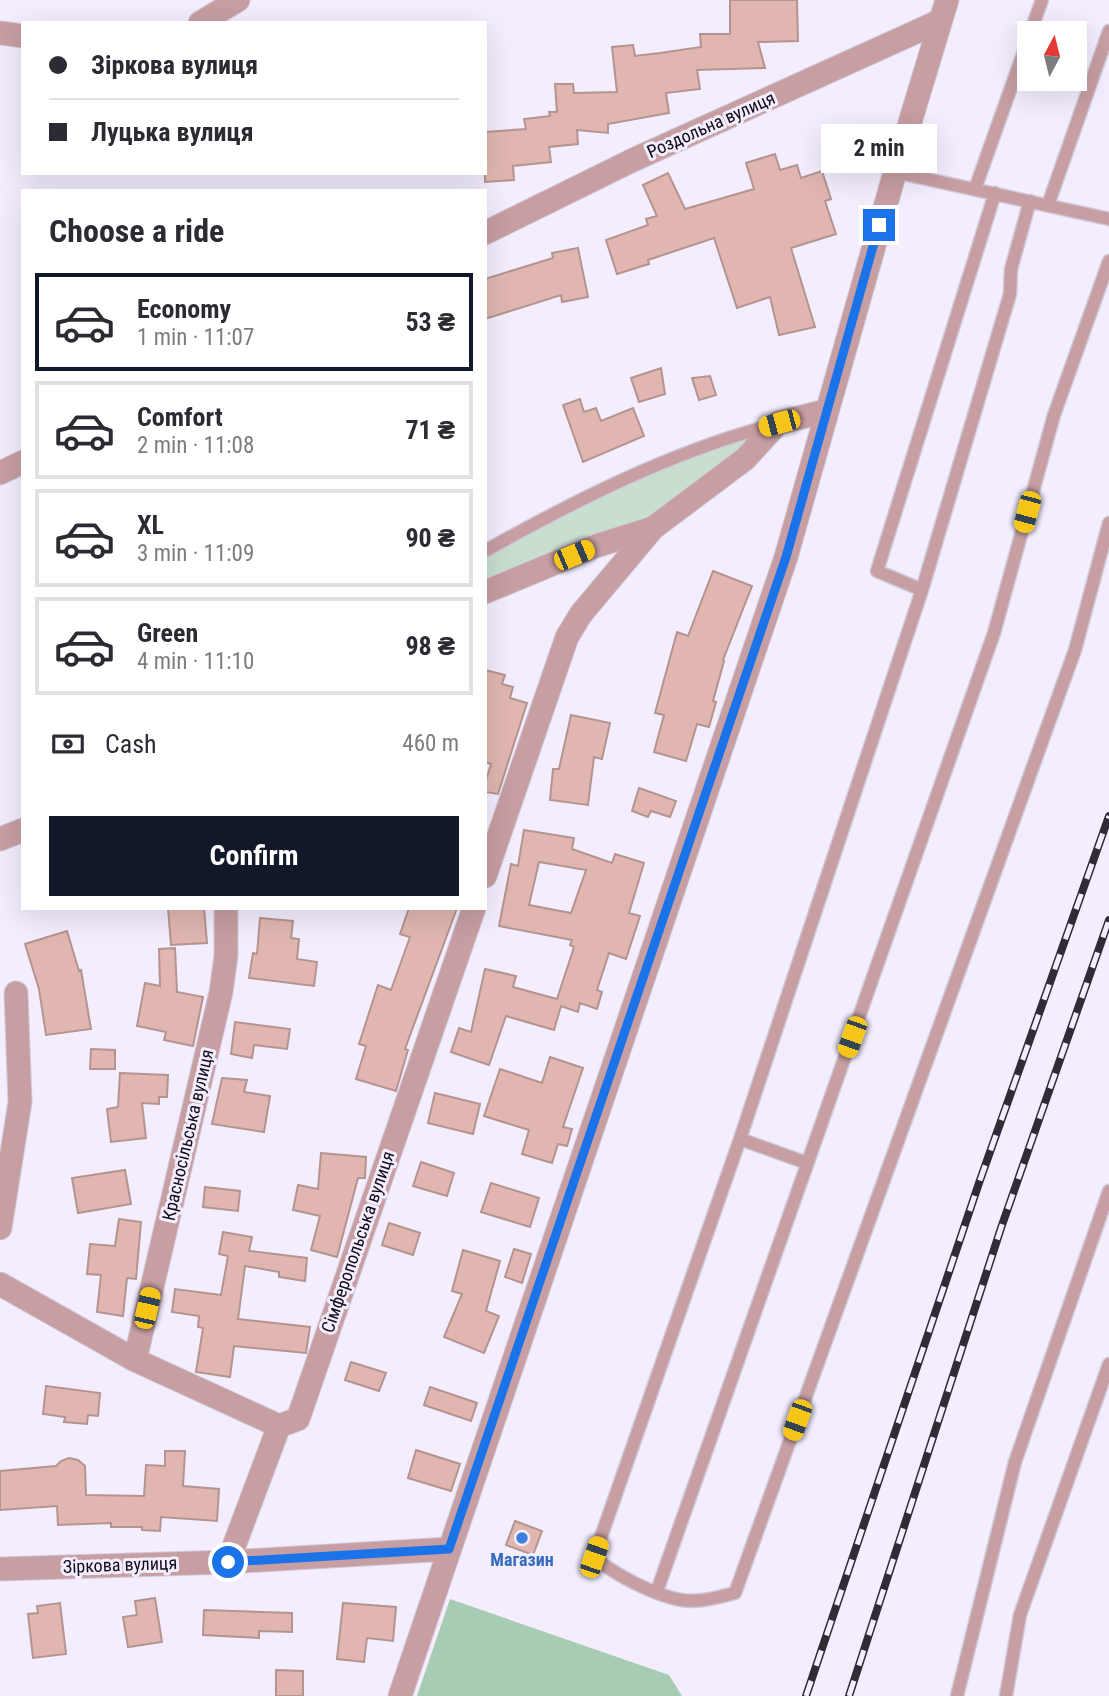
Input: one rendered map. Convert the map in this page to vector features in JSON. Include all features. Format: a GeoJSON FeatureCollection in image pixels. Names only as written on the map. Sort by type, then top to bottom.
{"type":"FeatureCollection","features":[{"type":"Feature","properties":{"kind":"street"},"geometry":{"type":"LineString","coordinates":[[203,21],[238,0]]}},
{"type":"Feature","properties":{"kind":"street"},"geometry":{"type":"LineString","coordinates":[[400,1696],[786,557],[894,172],[943,11]]}},
{"type":"Feature","properties":{"kind":"street","name":"Роздольна вулиця"},"geometry":{"type":"LineString","coordinates":[[487,232],[943,11]]}},
{"type":"Feature","properties":{"kind":"street"},"geometry":{"type":"LineString","coordinates":[[0,33],[21,36]]}},
{"type":"Feature","properties":{"kind":"street"},"geometry":{"type":"LineString","coordinates":[[487,870],[568,637],[581,614],[653,528],[745,460],[779,423],[826,411]]}},
{"type":"Feature","properties":{"kind":"street"},"geometry":{"type":"LineString","coordinates":[[0,473],[21,463]]}},
{"type":"Feature","properties":{"kind":"street"},"geometry":{"type":"LineString","coordinates":[[487,591],[596,546],[653,528]]}},
{"type":"Feature","properties":{"kind":"street"},"geometry":{"type":"LineString","coordinates":[[0,839],[21,831]]}},
{"type":"Feature","properties":{"kind":"street","name":"Красносільська вулиця"},"geometry":{"type":"LineString","coordinates":[[135,1360],[221,992],[226,956],[226,910]]}},
{"type":"Feature","properties":{"kind":"street","name":"Сімферопольська вулиця"},"geometry":{"type":"LineString","coordinates":[[228,1562],[279,1426],[298,1419],[473,910]]}},
{"type":"Feature","properties":{"kind":"street"},"geometry":{"type":"LineString","coordinates":[[0,1228],[20,1102],[16,993]]}},
{"type":"Feature","properties":{"kind":"street"},"geometry":{"type":"LineString","coordinates":[[0,1284],[135,1360],[279,1426]]}},
{"type":"Feature","properties":{"kind":"street","name":"Зіркова вулиця"},"geometry":{"type":"LineString","coordinates":[[0,1569],[228,1562],[449,1549]]}},
{"type":"Feature","properties":{"kind":"lane"},"geometry":{"type":"LineString","coordinates":[[1035,21],[1042,0]]}},
{"type":"Feature","properties":{"kind":"lane"},"geometry":{"type":"LineString","coordinates":[[1048,205],[1109,31]]}},
{"type":"Feature","properties":{"kind":"lane"},"geometry":{"type":"LineString","coordinates":[[975,189],[1017,71]]}},
{"type":"Feature","properties":{"kind":"lane"},"geometry":{"type":"LineString","coordinates":[[894,172],[1109,219]]}},
{"type":"Feature","properties":{"kind":"lane"},"geometry":{"type":"LineString","coordinates":[[922,590],[877,571],[995,193]]}},
{"type":"Feature","properties":{"kind":"lane"},"geometry":{"type":"LineString","coordinates":[[1030,201],[1010,269],[1010,294],[922,590],[740,1139],[594,1557],[610,1570],[656,1591],[682,1600],[712,1599],[735,1593],[1075,650],[1109,523]]}},
{"type":"Feature","properties":{"kind":"lane"},"geometry":{"type":"LineString","coordinates":[[656,1591],[994,633],[1055,415],[1109,261]]}},
{"type":"Feature","properties":{"kind":"lane"},"geometry":{"type":"LineString","coordinates":[[487,550],[561,509],[655,466],[722,438],[779,423]]}},
{"type":"Feature","properties":{"kind":"lane"},"geometry":{"type":"LineString","coordinates":[[740,1139],[807,1163]]}},
{"type":"Feature","properties":{"kind":"lane"},"geometry":{"type":"LineString","coordinates":[[957,1696],[1014,1462],[1109,1191]]}},
{"type":"Feature","properties":{"kind":"lane"},"geometry":{"type":"LineString","coordinates":[[1006,1696],[1020,1615],[1109,1364]]}},
{"type":"Feature","properties":{"kind":"green space"},"geometry":{"type":"Polygon","coordinates":[[[761,432],[651,520],[487,584],[487,556],[619,486],[725,443],[761,432]]]}},
{"type":"Feature","properties":{"kind":"green space"},"geometry":{"type":"Polygon","coordinates":[[[450,1599],[669,1675],[682,1696],[417,1696],[450,1599]]]}},
{"type":"Feature","properties":{"kind":"building"},"geometry":{"type":"Polygon","coordinates":[[[730,0],[797,0],[798,41],[758,42],[765,68],[697,70],[700,89],[666,93],[669,113],[608,124],[608,133],[577,130],[578,144],[549,147],[551,162],[513,166],[514,180],[485,182],[487,132],[526,129],[524,119],[550,116],[549,112],[557,112],[555,84],[573,84],[574,93],[617,92],[612,47],[633,45],[635,56],[701,47],[700,34],[730,34],[730,0]]]}},
{"type":"Feature","properties":{"kind":"building"},"geometry":{"type":"Polygon","coordinates":[[[775,154],[780,170],[797,165],[801,178],[822,171],[831,199],[825,201],[836,234],[791,248],[815,327],[779,335],[770,297],[737,308],[714,238],[648,260],[649,264],[617,274],[606,240],[648,225],[646,219],[657,216],[643,185],[668,173],[685,209],[754,189],[746,163],[775,154]]]}},
{"type":"Feature","properties":{"kind":"building"},"geometry":{"type":"Polygon","coordinates":[[[578,248],[588,297],[562,302],[561,295],[487,318],[487,278],[553,258],[552,253],[578,248]]]}},
{"type":"Feature","properties":{"kind":"building"},"geometry":{"type":"Polygon","coordinates":[[[661,368],[665,394],[639,402],[631,378],[661,368]]]}},
{"type":"Feature","properties":{"kind":"building"},"geometry":{"type":"Polygon","coordinates":[[[710,376],[716,395],[699,400],[692,378],[710,376]]]}},
{"type":"Feature","properties":{"kind":"building"},"geometry":{"type":"Polygon","coordinates":[[[580,399],[584,412],[596,408],[601,421],[633,408],[644,436],[583,462],[563,405],[580,399]]]}},
{"type":"Feature","properties":{"kind":"building"},"geometry":{"type":"Polygon","coordinates":[[[713,571],[752,586],[723,660],[709,727],[697,724],[686,761],[654,752],[664,715],[655,713],[677,632],[688,636],[713,571]]]}},
{"type":"Feature","properties":{"kind":"building"},"geometry":{"type":"Polygon","coordinates":[[[487,670],[505,675],[502,684],[513,687],[510,698],[527,703],[498,794],[487,792],[491,764],[487,763],[487,670]]]}},
{"type":"Feature","properties":{"kind":"building"},"geometry":{"type":"Polygon","coordinates":[[[571,715],[610,723],[602,759],[594,757],[588,805],[550,800],[553,769],[559,769],[571,715]]]}},
{"type":"Feature","properties":{"kind":"building"},"geometry":{"type":"Polygon","coordinates":[[[639,788],[676,801],[670,817],[651,811],[648,817],[632,811],[639,788]]]}},
{"type":"Feature","properties":{"kind":"building"},"geometry":{"type":"Polygon","coordinates":[[[524,830],[574,838],[572,849],[612,863],[615,854],[644,863],[629,913],[640,916],[626,959],[609,953],[597,990],[602,992],[597,1009],[580,1003],[578,1012],[561,1006],[554,1030],[506,1016],[489,1065],[451,1052],[459,1028],[471,1032],[485,969],[516,976],[513,987],[557,999],[574,947],[570,945],[572,940],[499,926],[511,864],[518,866],[524,830]],[[539,862],[529,905],[571,913],[586,870],[539,862]]]}},
{"type":"Feature","properties":{"kind":"building"},"geometry":{"type":"Polygon","coordinates":[[[168,910],[204,910],[207,943],[171,945],[168,910]]]}},
{"type":"Feature","properties":{"kind":"building"},"geometry":{"type":"Polygon","coordinates":[[[408,910],[456,910],[405,1049],[408,1050],[396,1091],[356,1079],[366,1046],[359,1044],[378,985],[391,990],[410,937],[400,934],[408,910]]]}},
{"type":"Feature","properties":{"kind":"building"},"geometry":{"type":"Polygon","coordinates":[[[260,918],[293,921],[291,938],[299,939],[297,959],[317,962],[314,986],[249,978],[253,953],[257,954],[260,918]]]}},
{"type":"Feature","properties":{"kind":"building"},"geometry":{"type":"Polygon","coordinates":[[[67,931],[79,971],[81,970],[91,1029],[46,1035],[39,989],[25,944],[67,931]]]}},
{"type":"Feature","properties":{"kind":"building"},"geometry":{"type":"Polygon","coordinates":[[[175,948],[177,992],[203,997],[193,1046],[164,1040],[166,1032],[137,1026],[145,983],[160,986],[159,949],[175,948]]]}},
{"type":"Feature","properties":{"kind":"building"},"geometry":{"type":"Polygon","coordinates":[[[235,1022],[290,1029],[287,1049],[254,1045],[252,1058],[231,1054],[235,1022]]]}},
{"type":"Feature","properties":{"kind":"building"},"geometry":{"type":"Polygon","coordinates":[[[91,1049],[115,1050],[115,1069],[90,1069],[91,1049]]]}},
{"type":"Feature","properties":{"kind":"building"},"geometry":{"type":"Polygon","coordinates":[[[550,1057],[583,1068],[563,1127],[572,1129],[567,1146],[558,1144],[552,1163],[522,1154],[529,1130],[484,1116],[500,1069],[542,1083],[550,1057]]]}},
{"type":"Feature","properties":{"kind":"building"},"geometry":{"type":"Polygon","coordinates":[[[120,1073],[168,1075],[167,1097],[159,1097],[159,1104],[142,1103],[146,1138],[111,1142],[107,1109],[118,1107],[120,1073]]]}},
{"type":"Feature","properties":{"kind":"building"},"geometry":{"type":"Polygon","coordinates":[[[222,1078],[247,1080],[244,1092],[270,1096],[264,1132],[212,1124],[222,1078]]]}},
{"type":"Feature","properties":{"kind":"building"},"geometry":{"type":"Polygon","coordinates":[[[435,1093],[480,1104],[473,1134],[428,1123],[435,1093]]]}},
{"type":"Feature","properties":{"kind":"building"},"geometry":{"type":"Polygon","coordinates":[[[321,1153],[366,1157],[365,1178],[358,1178],[337,1257],[311,1250],[320,1216],[293,1210],[298,1185],[318,1189],[321,1153]]]}},
{"type":"Feature","properties":{"kind":"building"},"geometry":{"type":"Polygon","coordinates":[[[421,1162],[454,1173],[447,1196],[413,1186],[421,1162]]]}},
{"type":"Feature","properties":{"kind":"building"},"geometry":{"type":"Polygon","coordinates":[[[125,1170],[131,1204],[78,1213],[72,1178],[125,1170]]]}},
{"type":"Feature","properties":{"kind":"building"},"geometry":{"type":"Polygon","coordinates":[[[491,1183],[539,1198],[530,1227],[481,1212],[491,1183]]]}},
{"type":"Feature","properties":{"kind":"building"},"geometry":{"type":"Polygon","coordinates":[[[205,1187],[240,1191],[238,1211],[203,1207],[205,1187]]]}},
{"type":"Feature","properties":{"kind":"building"},"geometry":{"type":"Polygon","coordinates":[[[119,1219],[141,1222],[136,1279],[127,1278],[123,1316],[97,1312],[101,1275],[87,1274],[90,1244],[115,1246],[119,1219]]]}},
{"type":"Feature","properties":{"kind":"building"},"geometry":{"type":"Polygon","coordinates":[[[389,1223],[420,1233],[413,1255],[382,1245],[389,1223]]]}},
{"type":"Feature","properties":{"kind":"building"},"geometry":{"type":"Polygon","coordinates":[[[223,1232],[252,1237],[249,1251],[307,1258],[305,1281],[279,1277],[279,1272],[245,1266],[238,1319],[310,1327],[306,1353],[234,1346],[230,1377],[196,1372],[203,1328],[198,1327],[199,1316],[172,1312],[175,1289],[221,1295],[228,1256],[219,1254],[223,1232]]]}},
{"type":"Feature","properties":{"kind":"building"},"geometry":{"type":"Polygon","coordinates":[[[514,1249],[531,1254],[522,1283],[505,1277],[514,1249]]]}},
{"type":"Feature","properties":{"kind":"building"},"geometry":{"type":"Polygon","coordinates":[[[463,1250],[500,1261],[486,1311],[499,1316],[484,1353],[444,1337],[462,1294],[452,1291],[463,1250]]]}},
{"type":"Feature","properties":{"kind":"building"},"geometry":{"type":"Polygon","coordinates":[[[351,1362],[386,1373],[379,1391],[345,1380],[351,1362]]]}},
{"type":"Feature","properties":{"kind":"building"},"geometry":{"type":"Polygon","coordinates":[[[46,1386],[100,1393],[98,1416],[88,1415],[87,1424],[64,1422],[65,1417],[43,1414],[46,1386]]]}},
{"type":"Feature","properties":{"kind":"building"},"geometry":{"type":"Polygon","coordinates":[[[430,1387],[477,1403],[471,1421],[424,1405],[430,1387]]]}},
{"type":"Feature","properties":{"kind":"building"},"geometry":{"type":"Polygon","coordinates":[[[416,1450],[460,1464],[451,1491],[408,1478],[416,1450]]]}},
{"type":"Feature","properties":{"kind":"building"},"geometry":{"type":"Polygon","coordinates":[[[165,1451],[185,1451],[183,1486],[219,1489],[217,1521],[161,1517],[160,1531],[142,1530],[142,1527],[111,1527],[111,1523],[58,1525],[57,1506],[0,1510],[0,1471],[56,1466],[69,1458],[78,1460],[85,1466],[86,1495],[144,1496],[146,1465],[165,1466],[165,1451]]]}},
{"type":"Feature","properties":{"kind":"building"},"geometry":{"type":"Polygon","coordinates":[[[515,1521],[542,1531],[533,1555],[506,1545],[515,1521]]]}},
{"type":"Feature","properties":{"kind":"building"},"geometry":{"type":"Polygon","coordinates":[[[155,1598],[162,1642],[128,1647],[123,1617],[137,1615],[135,1601],[155,1598]]]}},
{"type":"Feature","properties":{"kind":"building"},"geometry":{"type":"Polygon","coordinates":[[[60,1603],[66,1654],[33,1658],[28,1614],[38,1613],[37,1606],[60,1603]]]}},
{"type":"Feature","properties":{"kind":"building"},"geometry":{"type":"Polygon","coordinates":[[[343,1603],[396,1607],[393,1641],[367,1638],[364,1662],[337,1659],[343,1603]]]}},
{"type":"Feature","properties":{"kind":"building"},"geometry":{"type":"Polygon","coordinates":[[[204,1610],[292,1613],[292,1632],[259,1631],[259,1638],[203,1635],[204,1610]]]}},
{"type":"Feature","properties":{"kind":"building"},"geometry":{"type":"Polygon","coordinates":[[[276,1670],[303,1671],[303,1696],[276,1696],[276,1670]]]}},
{"type":"Feature","properties":{"kind":"railway"},"geometry":{"type":"LineString","coordinates":[[806,1696],[979,1183],[1109,816]]}},
{"type":"Feature","properties":{"kind":"railway"},"geometry":{"type":"LineString","coordinates":[[849,1696],[1001,1228],[1109,920]]}},
{"type":"Feature","properties":{"kind":"place","name":"Магазин"},"geometry":{"type":"Point","coordinates":[522,1538]}},
{"type":"Feature","properties":{"kind":"route"},"geometry":{"type":"LineString","coordinates":[[228,1562],[449,1549],[786,557],[879,225]]}}]}
